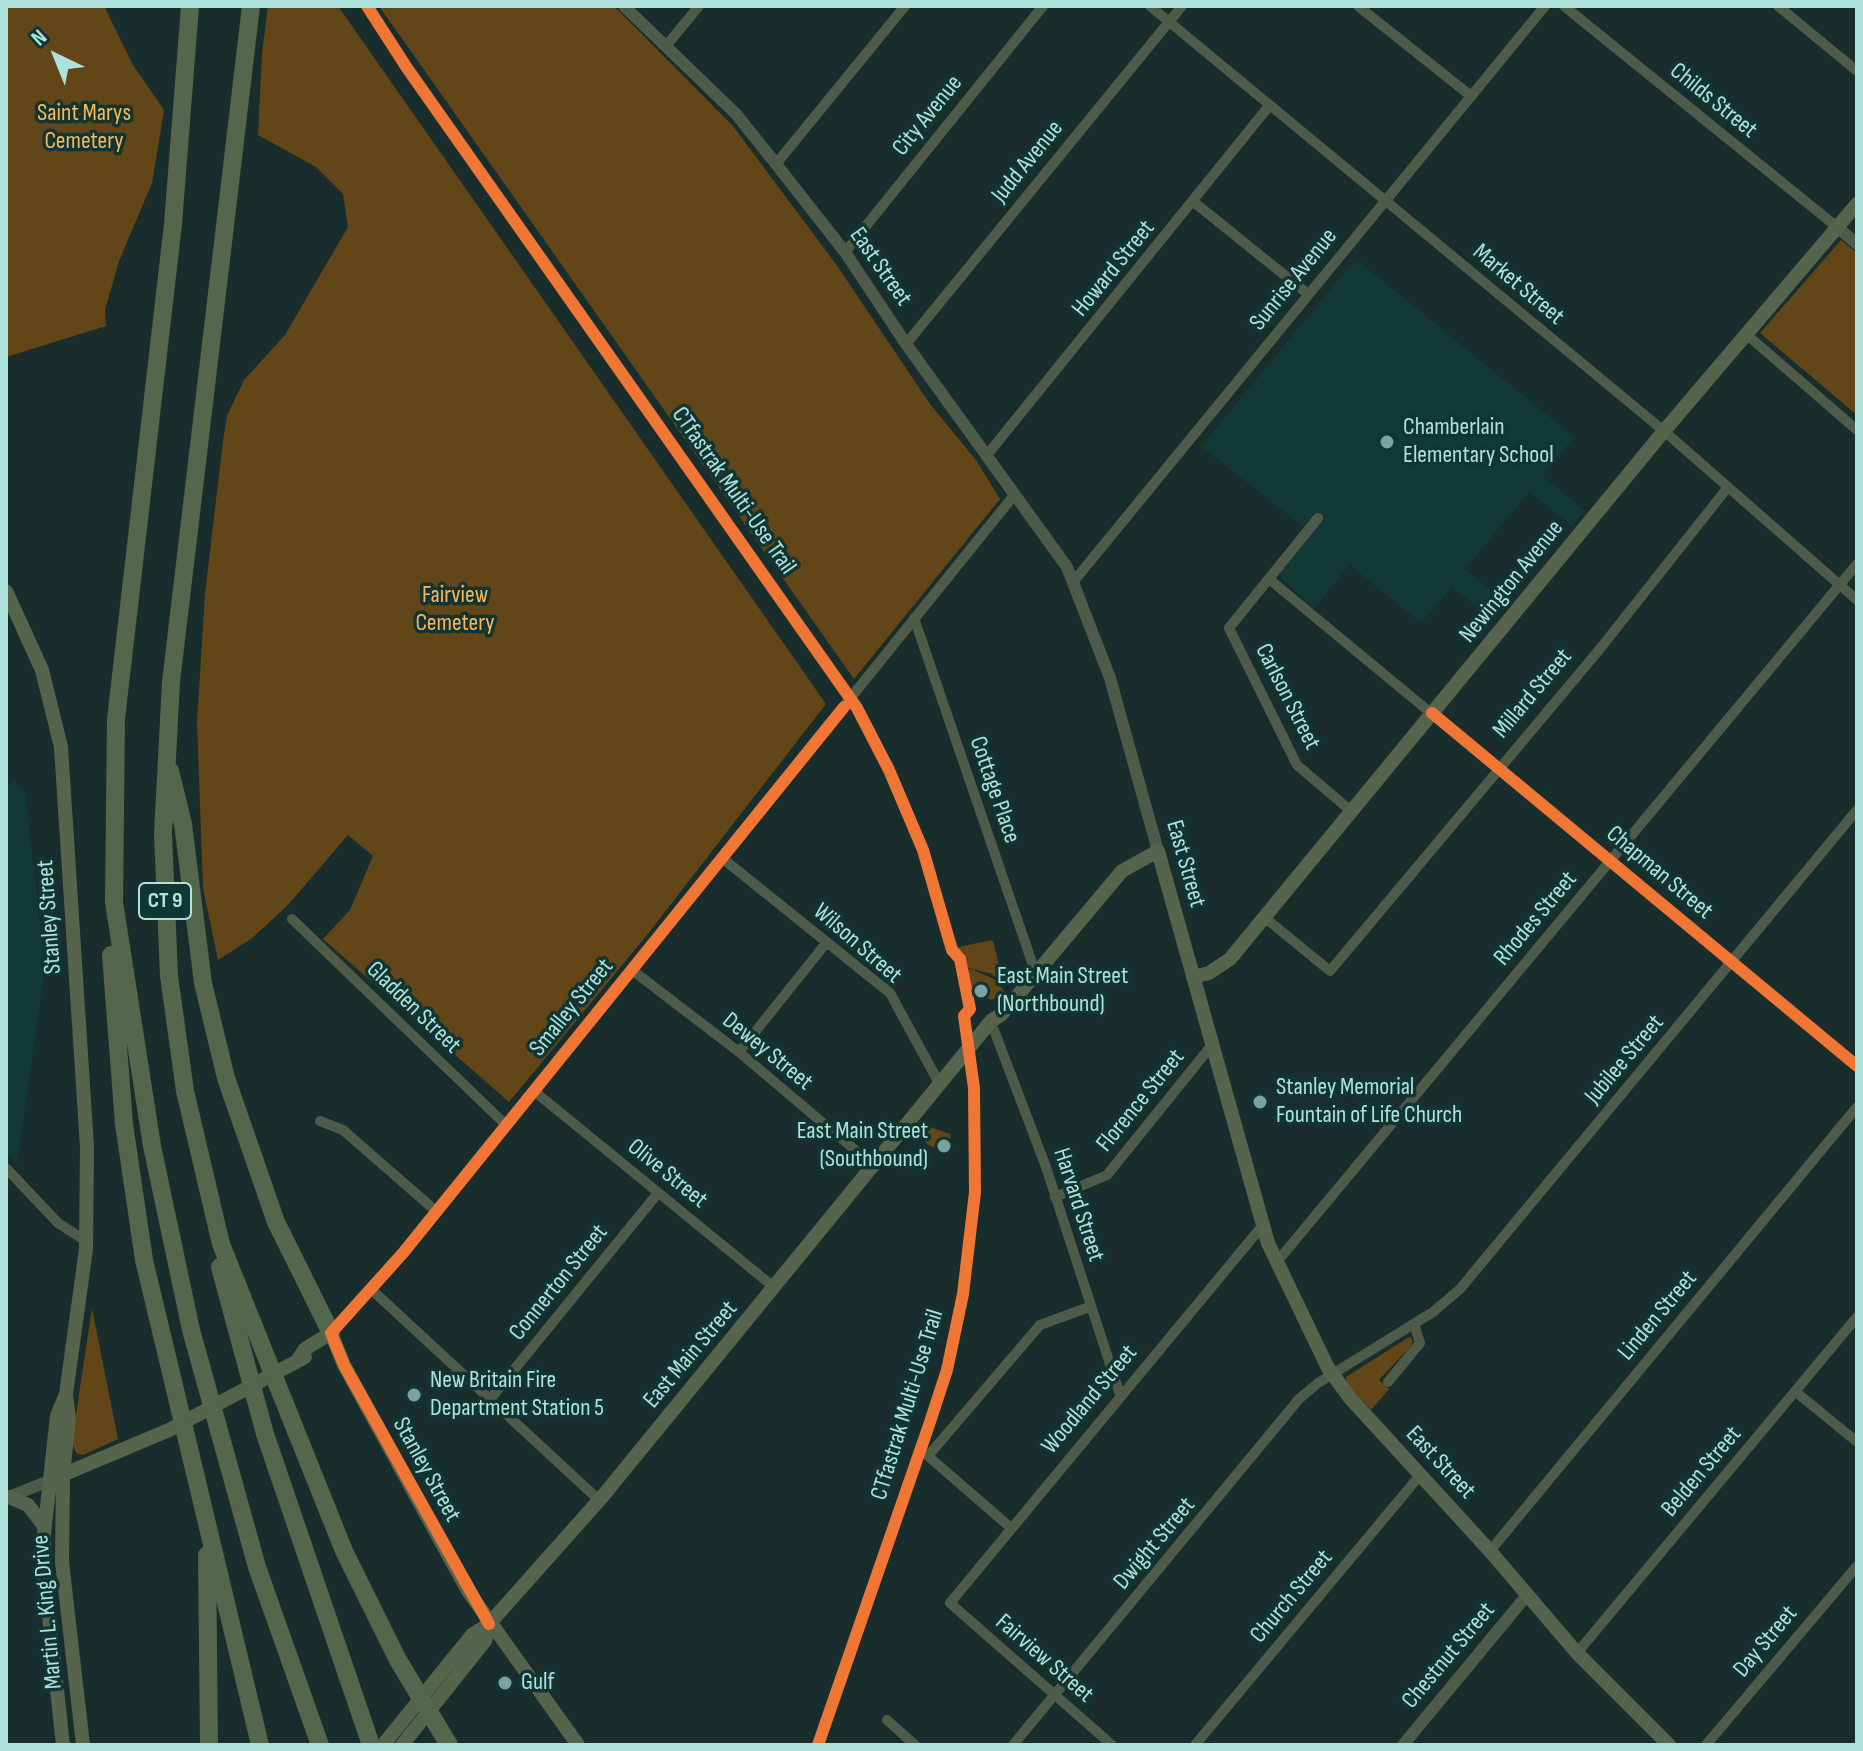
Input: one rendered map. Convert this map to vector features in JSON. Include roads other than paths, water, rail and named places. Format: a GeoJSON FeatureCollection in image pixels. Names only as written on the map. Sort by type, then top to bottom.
{"type":"FeatureCollection","features":[{"type":"Feature","properties":{"kind":"highway","name":"CT 9"},"geometry":{"type":"LineString","coordinates":[[190,6],[172,237],[116,719],[113,896],[152,1146],[191,1330],[257,1567],[320,1745]]}},
{"type":"Feature","properties":{"kind":"highway","name":"CT 9"},"geometry":{"type":"LineString","coordinates":[[251,6],[173,663],[166,758],[164,863],[169,976],[185,1091],[214,1224],[344,1551],[398,1660],[449,1745]]}},
{"type":"Feature","properties":{"kind":"highway"},"geometry":{"type":"LineString","coordinates":[[166,758],[183,824],[203,983],[230,1092],[282,1236],[331,1333]]}},
{"type":"Feature","properties":{"kind":"highway"},"geometry":{"type":"LineString","coordinates":[[113,896],[112,999],[133,1193],[160,1335],[260,1745]]}},
{"type":"Feature","properties":{"kind":"highway"},"geometry":{"type":"LineString","coordinates":[[214,1224],[227,1303],[255,1402],[375,1745]]}},
{"type":"Feature","properties":{"kind":"highway"},"geometry":{"type":"LineString","coordinates":[[207,1528],[209,1745]]}},
{"type":"Feature","properties":{"kind":"main road","name":"Newington Avenue"},"geometry":{"type":"LineString","coordinates":[[1193,977],[1222,966],[1664,431],[1857,204]]}},
{"type":"Feature","properties":{"kind":"main road","name":"Stanley Street"},"geometry":{"type":"LineString","coordinates":[[6,591],[42,670],[61,747],[86,1126],[86,1241],[66,1394],[69,1418],[56,1478]]}},
{"type":"Feature","properties":{"kind":"main road","name":"East Main Street"},"geometry":{"type":"LineString","coordinates":[[922,1110],[932,1104],[994,1030],[1002,1014],[1122,871],[1158,851]]}},
{"type":"Feature","properties":{"kind":"main road","name":"East Street"},"geometry":{"type":"LineString","coordinates":[[1158,851],[1263,1225],[1276,1263],[1332,1375],[1577,1653],[1669,1745]]}},
{"type":"Feature","properties":{"kind":"main road","name":"East Main Street"},"geometry":{"type":"LineString","coordinates":[[402,1745],[416,1728],[474,1632],[489,1624],[600,1501],[922,1110],[939,1083],[993,1019],[1002,1014]]}},
{"type":"Feature","properties":{"kind":"main road","name":"Stanley Street"},"geometry":{"type":"LineString","coordinates":[[331,1333],[351,1379],[489,1624],[578,1745]]}},
{"type":"Feature","properties":{"kind":"main road"},"geometry":{"type":"LineString","coordinates":[[56,1478],[153,1438],[296,1360],[305,1349],[331,1333]]}},
{"type":"Feature","properties":{"kind":"main road","name":"Martin L. King Drive"},"geometry":{"type":"LineString","coordinates":[[56,1478],[45,1527],[45,1579],[63,1745]]}},
{"type":"Feature","properties":{"kind":"main road","name":"Martin L. King Drive"},"geometry":{"type":"LineString","coordinates":[[56,1478],[83,1745]]}},
{"type":"Feature","properties":{"kind":"main road"},"geometry":{"type":"LineString","coordinates":[[7,1497],[30,1507],[45,1527]]}},
{"type":"Feature","properties":{"kind":"main road","name":"East Main Street"},"geometry":{"type":"LineString","coordinates":[[375,1745],[441,1684]]}},
{"type":"Feature","properties":{"kind":"street","name":"East Street"},"geometry":{"type":"LineString","coordinates":[[624,6],[736,114],[845,252],[906,344],[1074,581],[1113,690],[1158,851]]}},
{"type":"Feature","properties":{"kind":"street"},"geometry":{"type":"LineString","coordinates":[[666,46],[699,6]]}},
{"type":"Feature","properties":{"kind":"street"},"geometry":{"type":"LineString","coordinates":[[776,164],[905,6]]}},
{"type":"Feature","properties":{"kind":"street","name":"City Avenue"},"geometry":{"type":"LineString","coordinates":[[845,252],[1043,6]]}},
{"type":"Feature","properties":{"kind":"street","name":"Market Street"},"geometry":{"type":"LineString","coordinates":[[1150,6],[1664,431],[1857,600]]}},
{"type":"Feature","properties":{"kind":"street","name":"Judd Avenue"},"geometry":{"type":"LineString","coordinates":[[906,344],[1182,6]]}},
{"type":"Feature","properties":{"kind":"street"},"geometry":{"type":"LineString","coordinates":[[1358,6],[1471,96]]}},
{"type":"Feature","properties":{"kind":"street","name":"Sunrise Avenue"},"geometry":{"type":"LineString","coordinates":[[1074,581],[1545,6]]}},
{"type":"Feature","properties":{"kind":"street","name":"Childs Street"},"geometry":{"type":"LineString","coordinates":[[1564,6],[1837,227]]}},
{"type":"Feature","properties":{"kind":"street"},"geometry":{"type":"LineString","coordinates":[[1778,6],[1857,71]]}},
{"type":"Feature","properties":{"kind":"street","name":"Howard Street"},"geometry":{"type":"LineString","coordinates":[[987,455],[1195,203],[1269,106]]}},
{"type":"Feature","properties":{"kind":"street"},"geometry":{"type":"LineString","coordinates":[[1195,203],[1308,294]]}},
{"type":"Feature","properties":{"kind":"street"},"geometry":{"type":"LineString","coordinates":[[1837,227],[1857,244]]}},
{"type":"Feature","properties":{"kind":"street"},"geometry":{"type":"LineString","coordinates":[[1746,334],[1857,430]]}},
{"type":"Feature","properties":{"kind":"street","name":"Millard Street"},"geometry":{"type":"LineString","coordinates":[[1264,917],[1330,971],[1728,487]]}},
{"type":"Feature","properties":{"kind":"street","name":"Smalley Street"},"geometry":{"type":"LineString","coordinates":[[331,1333],[372,1290],[437,1212],[1015,494]]}},
{"type":"Feature","properties":{"kind":"street"},"geometry":{"type":"LineString","coordinates":[[1269,579],[1318,518]]}},
{"type":"Feature","properties":{"kind":"street","name":"Rhodes Street"},"geometry":{"type":"LineString","coordinates":[[1276,1263],[1857,564]]}},
{"type":"Feature","properties":{"kind":"street","name":"Chapman Street"},"geometry":{"type":"LineString","coordinates":[[1269,579],[1857,1066]]}},
{"type":"Feature","properties":{"kind":"street","name":"Carlson Street"},"geometry":{"type":"LineString","coordinates":[[1269,579],[1229,628],[1297,765],[1351,811]]}},
{"type":"Feature","properties":{"kind":"street","name":"Cottage Place"},"geometry":{"type":"LineString","coordinates":[[914,618],[1036,974]]}},
{"type":"Feature","properties":{"kind":"street","name":"Jubilee Street"},"geometry":{"type":"LineString","coordinates":[[1332,1375],[1414,1324],[1460,1289],[1857,810]]}},
{"type":"Feature","properties":{"kind":"street","name":"Wilson Street"},"geometry":{"type":"LineString","coordinates":[[722,858],[890,993],[939,1083]]}},
{"type":"Feature","properties":{"kind":"street","name":"Gladden Street"},"geometry":{"type":"LineString","coordinates":[[292,919],[506,1125]]}},
{"type":"Feature","properties":{"kind":"street"},"geometry":{"type":"LineString","coordinates":[[739,1052],[827,942]]}},
{"type":"Feature","properties":{"kind":"street","name":"Dewey Street"},"geometry":{"type":"LineString","coordinates":[[632,970],[739,1052],[875,1167]]}},
{"type":"Feature","properties":{"kind":"street","name":"Harvard Street"},"geometry":{"type":"LineString","coordinates":[[994,1030],[1055,1197],[1120,1395]]}},
{"type":"Feature","properties":{"kind":"street","name":"Florence Street"},"geometry":{"type":"LineString","coordinates":[[1055,1197],[1107,1175],[1212,1045]]}},
{"type":"Feature","properties":{"kind":"street","name":"Olive Street"},"geometry":{"type":"LineString","coordinates":[[534,1091],[775,1288]]}},
{"type":"Feature","properties":{"kind":"street","name":"Linden Street"},"geometry":{"type":"LineString","coordinates":[[1490,1551],[1857,1107]]}},
{"type":"Feature","properties":{"kind":"street"},"geometry":{"type":"LineString","coordinates":[[320,1121],[343,1130],[437,1212]]}},
{"type":"Feature","properties":{"kind":"street"},"geometry":{"type":"LineString","coordinates":[[6,1168],[58,1223],[86,1241]]}},
{"type":"Feature","properties":{"kind":"street","name":"Connerton Street"},"geometry":{"type":"LineString","coordinates":[[491,1398],[658,1193]]}},
{"type":"Feature","properties":{"kind":"street","name":"Woodland Street"},"geometry":{"type":"LineString","coordinates":[[950,1603],[1263,1225]]}},
{"type":"Feature","properties":{"kind":"street"},"geometry":{"type":"LineString","coordinates":[[372,1290],[600,1501]]}},
{"type":"Feature","properties":{"kind":"street"},"geometry":{"type":"LineString","coordinates":[[1011,1528],[928,1456],[1040,1325],[1089,1307]]}},
{"type":"Feature","properties":{"kind":"street","name":"Belden Street"},"geometry":{"type":"LineString","coordinates":[[1577,1653],[1857,1317]]}},
{"type":"Feature","properties":{"kind":"street"},"geometry":{"type":"LineString","coordinates":[[1388,1382],[1420,1343],[1414,1324]]}},
{"type":"Feature","properties":{"kind":"street","name":"Dwight Street"},"geometry":{"type":"LineString","coordinates":[[1013,1745],[1294,1405],[1332,1375]]}},
{"type":"Feature","properties":{"kind":"street"},"geometry":{"type":"LineString","coordinates":[[1796,1392],[1857,1442]]}},
{"type":"Feature","properties":{"kind":"street","name":"Church Street"},"geometry":{"type":"LineString","coordinates":[[1195,1745],[1421,1474]]}},
{"type":"Feature","properties":{"kind":"street"},"geometry":{"type":"LineString","coordinates":[[7,1497],[56,1478]]}},
{"type":"Feature","properties":{"kind":"street","name":"Day Street"},"geometry":{"type":"LineString","coordinates":[[1706,1745],[1857,1566]]}},
{"type":"Feature","properties":{"kind":"street","name":"Chestnut Street"},"geometry":{"type":"LineString","coordinates":[[1410,1743],[1528,1594]]}},
{"type":"Feature","properties":{"kind":"street","name":"Fairview Street"},"geometry":{"type":"LineString","coordinates":[[950,1603],[1112,1745]]}},
{"type":"Feature","properties":{"kind":"street"},"geometry":{"type":"LineString","coordinates":[[887,1720],[915,1745]]}},
{"type":"Feature","properties":{"kind":"place","name":"Chamberlain Elementary School"},"geometry":{"type":"Point","coordinates":[1387,442]}},
{"type":"Feature","properties":{"kind":"place","name":"East Main Street (Northbound)"},"geometry":{"type":"Point","coordinates":[981,991]}},
{"type":"Feature","properties":{"kind":"place","name":"Stanley Memorial Fountain of Life Church"},"geometry":{"type":"Point","coordinates":[1260,1102]}},
{"type":"Feature","properties":{"kind":"place","name":"East Main Street (Southbound)"},"geometry":{"type":"Point","coordinates":[944,1146]}},
{"type":"Feature","properties":{"kind":"place","name":"New Britain Fire Department Station 5"},"geometry":{"type":"Point","coordinates":[414,1395]}},
{"type":"Feature","properties":{"kind":"place","name":"Gulf"},"geometry":{"type":"Point","coordinates":[505,1683]}},
{"type":"Feature","properties":{"kind":"park label","name":"Saint Marys Cemetery"},"geometry":{"type":"Point","coordinates":[84,128]}},
{"type":"Feature","properties":{"kind":"park label","name":"Fairview Cemetery"},"geometry":{"type":"Point","coordinates":[455,610]}}]}
